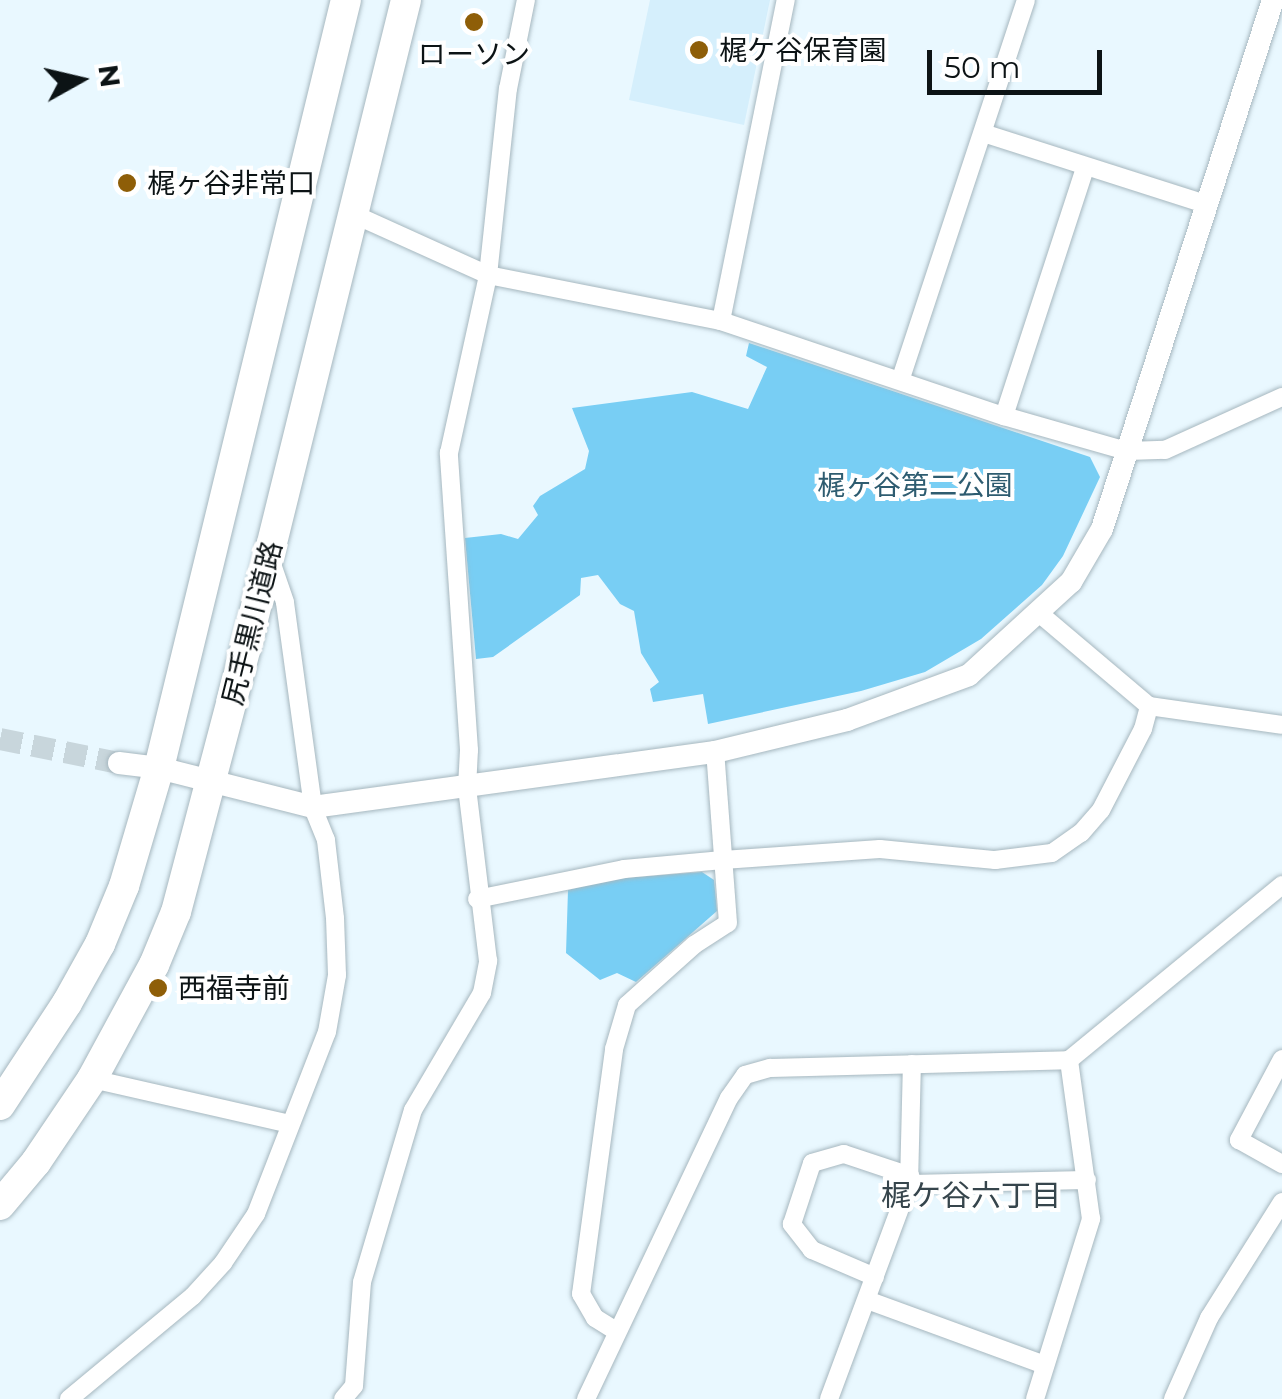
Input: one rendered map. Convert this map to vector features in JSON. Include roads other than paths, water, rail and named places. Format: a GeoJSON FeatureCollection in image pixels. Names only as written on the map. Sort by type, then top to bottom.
{"type":"FeatureCollection","features":[{"type":"Feature","properties":{"kind":"main road","name":"尻手黒川道路"},"geometry":{"type":"LineString","coordinates":[[0,1105],[100,944],[124,886],[160,768],[346,0]]}},
{"type":"Feature","properties":{"kind":"main road","name":"尻手黒川道路"},"geometry":{"type":"LineString","coordinates":[[0,1205],[36,1162],[92,1079],[154,965],[176,912],[269,556],[406,0]]}},
{"type":"Feature","properties":{"kind":"street"},"geometry":{"type":"LineString","coordinates":[[343,1399],[354,1386],[362,1282],[413,1110],[482,993],[488,961],[467,788],[469,750],[448,453],[488,275],[508,90],[526,0]]}},
{"type":"Feature","properties":{"kind":"street"},"geometry":{"type":"LineString","coordinates":[[721,321],[786,0]]}},
{"type":"Feature","properties":{"kind":"street"},"geometry":{"type":"LineString","coordinates":[[901,378],[1026,0]]}},
{"type":"Feature","properties":{"kind":"street"},"geometry":{"type":"LineString","coordinates":[[119,763],[160,768],[313,807],[714,752],[847,720],[969,675],[1071,582],[1102,529],[1273,0]]}},
{"type":"Feature","properties":{"kind":"street"},"geometry":{"type":"LineString","coordinates":[[983,133],[1206,204]]}},
{"type":"Feature","properties":{"kind":"street"},"geometry":{"type":"LineString","coordinates":[[1004,416],[1085,168]]}},
{"type":"Feature","properties":{"kind":"street"},"geometry":{"type":"LineString","coordinates":[[353,214],[488,275],[721,321],[901,378],[1004,416],[1127,451],[1164,450],[1282,397]]}},
{"type":"Feature","properties":{"kind":"street"},"geometry":{"type":"LineString","coordinates":[[73,1398],[194,1296],[222,1263],[256,1214],[327,1032],[338,975],[326,840],[313,807],[285,602],[269,556]]}},
{"type":"Feature","properties":{"kind":"street"},"geometry":{"type":"LineString","coordinates":[[1040,614],[1149,706],[1282,725]]}},
{"type":"Feature","properties":{"kind":"street"},"geometry":{"type":"LineString","coordinates":[[478,899],[624,869],[723,860],[880,849],[995,860],[1052,853],[1081,832],[1101,810],[1143,729],[1149,706]]}},
{"type":"Feature","properties":{"kind":"street"},"geometry":{"type":"LineString","coordinates":[[616,1332],[596,1318],[582,1294],[614,1048],[627,1005],[694,945],[728,923],[714,752]]}},
{"type":"Feature","properties":{"kind":"street"},"geometry":{"type":"LineString","coordinates":[[586,1399],[729,1098],[745,1075],[770,1068],[1069,1060],[1282,886]]}},
{"type":"Feature","properties":{"kind":"street"},"geometry":{"type":"LineString","coordinates":[[1282,1059],[1239,1140],[1282,1164]]}},
{"type":"Feature","properties":{"kind":"street"},"geometry":{"type":"LineString","coordinates":[[1035,1399],[1091,1219],[1069,1060]]}},
{"type":"Feature","properties":{"kind":"street"},"geometry":{"type":"LineString","coordinates":[[830,1399],[910,1180],[912,1064]]}},
{"type":"Feature","properties":{"kind":"street"},"geometry":{"type":"LineString","coordinates":[[92,1079],[290,1124]]}},
{"type":"Feature","properties":{"kind":"street"},"geometry":{"type":"LineString","coordinates":[[875,1277],[812,1250],[792,1224],[812,1162],[844,1154],[910,1180],[1087,1180]]}},
{"type":"Feature","properties":{"kind":"street"},"geometry":{"type":"LineString","coordinates":[[1173,1399],[1210,1318],[1282,1202]]}},
{"type":"Feature","properties":{"kind":"street"},"geometry":{"type":"LineString","coordinates":[[867,1300],[1045,1366]]}},
{"type":"Feature","properties":{"kind":"tunnel"},"geometry":{"type":"LineString","coordinates":[[0,739],[119,763]]}},
{"type":"Feature","properties":{"kind":"place","name":"ローソン"},"geometry":{"type":"Point","coordinates":[474,22]}},
{"type":"Feature","properties":{"kind":"place","name":"梶ケ谷保育園"},"geometry":{"type":"Point","coordinates":[699,50]}},
{"type":"Feature","properties":{"kind":"place","name":"梶ヶ谷非常口"},"geometry":{"type":"Point","coordinates":[127,183]}},
{"type":"Feature","properties":{"kind":"place","name":"西福寺前"},"geometry":{"type":"Point","coordinates":[158,988]}},
{"type":"Feature","properties":{"kind":"district","name":"梶ケ谷六丁目"},"geometry":{"type":"Point","coordinates":[971,1196]}},
{"type":"Feature","properties":{"kind":"park label","name":"梶ヶ谷第二公園"},"geometry":{"type":"Point","coordinates":[915,485]}}]}
